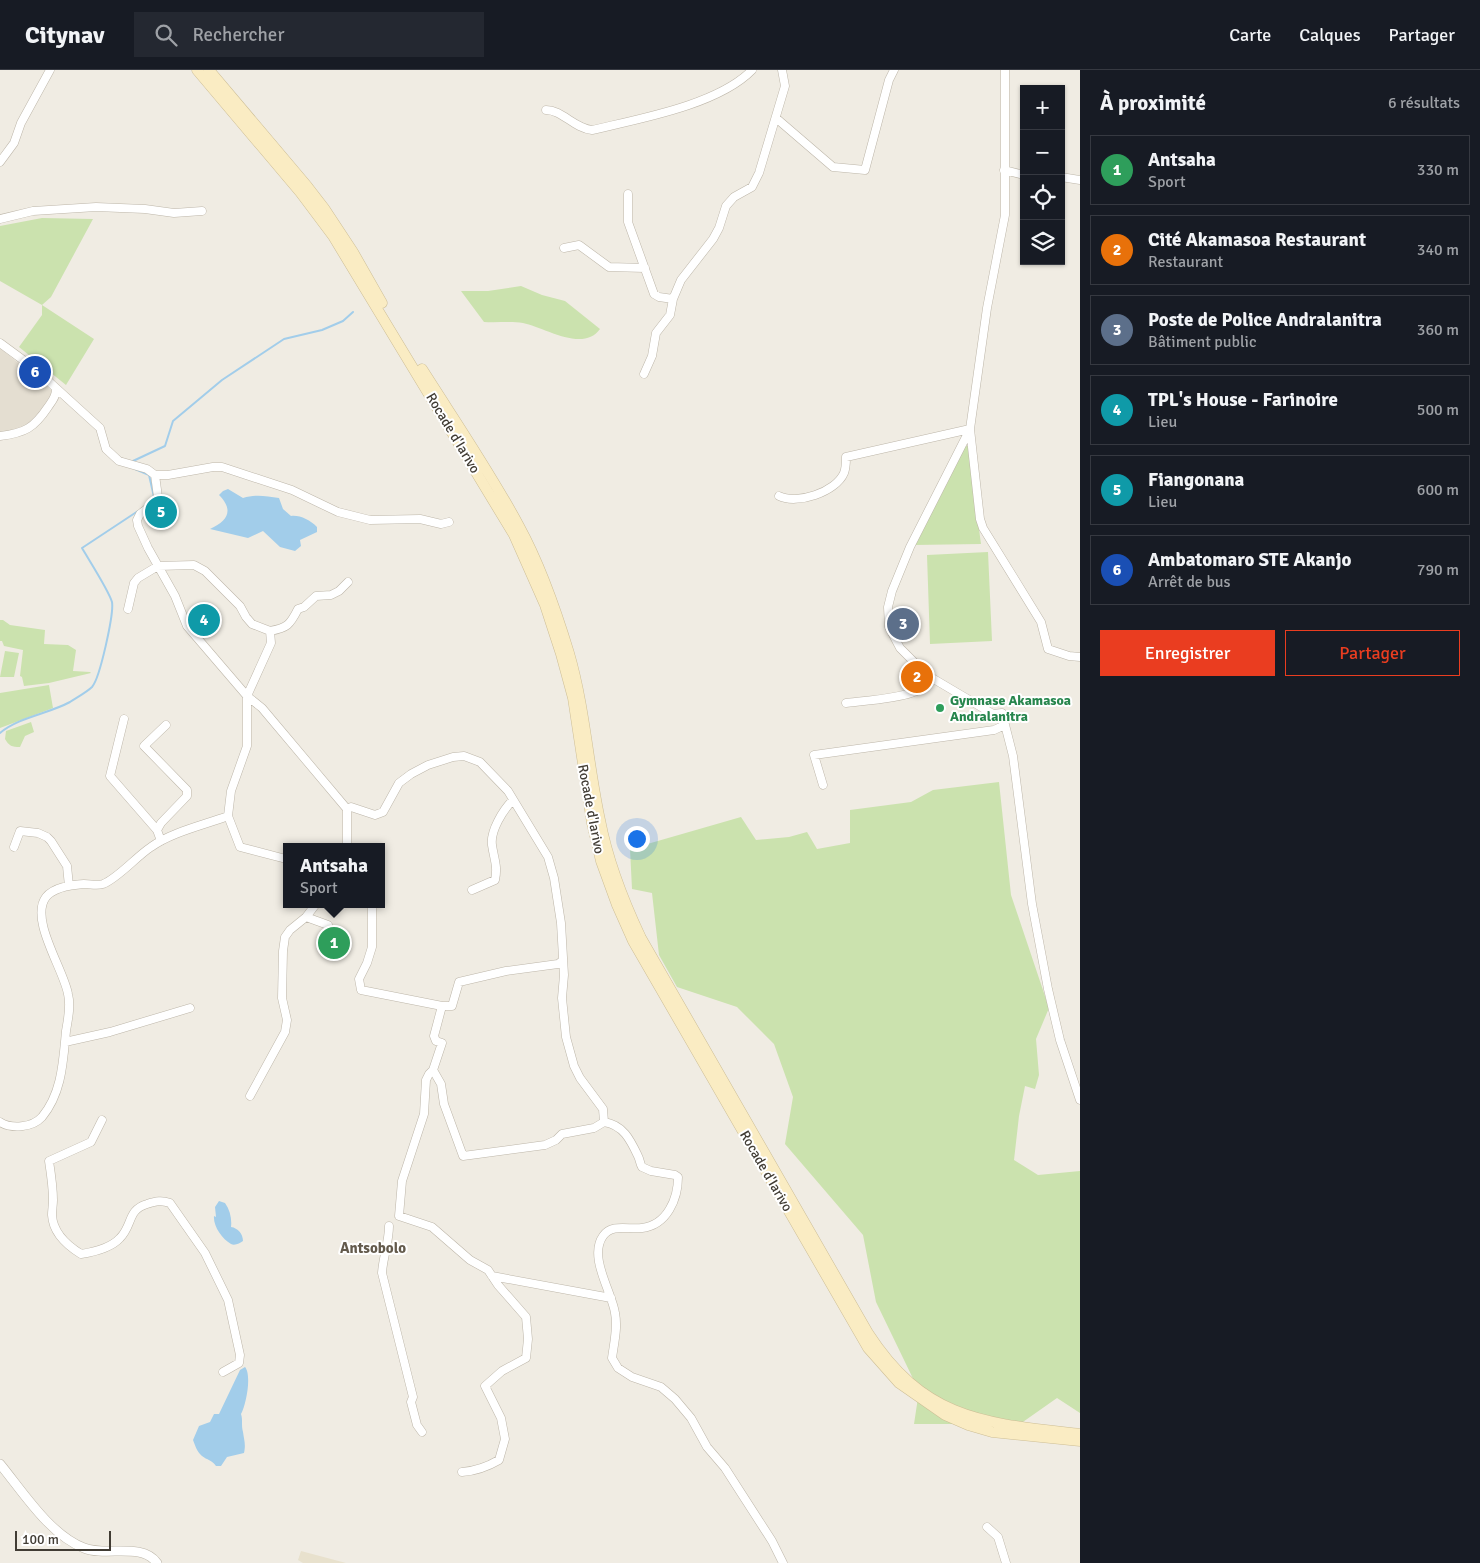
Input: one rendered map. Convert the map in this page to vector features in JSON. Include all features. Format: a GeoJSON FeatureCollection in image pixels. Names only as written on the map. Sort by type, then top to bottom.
{"type":"FeatureCollection","features":[{"type":"Feature","properties":{"kind":"main road","name":"Rocade d'Iarivo"},"geometry":{"type":"LineString","coordinates":[[197,70],[300,192],[334,236],[514,535],[545,605],[561,654],[572,698],[592,823],[602,861],[618,905],[634,941],[868,1348],[899,1384],[945,1415],[968,1425],[992,1432],[1080,1442]]}},
{"type":"Feature","properties":{"kind":"main road","name":"Rocade d'Iarivo"},"geometry":{"type":"LineString","coordinates":[[209,70],[324,208],[520,527],[554,606],[569,653],[580,696],[600,820],[609,859],[624,901],[641,938],[872,1339],[894,1368],[919,1391],[939,1404],[960,1414],[997,1424],[1080,1434]]}},
{"type":"Feature","properties":{"kind":"street"},"geometry":{"type":"LineString","coordinates":[[0,162],[14,143],[21,123],[50,70]]}},
{"type":"Feature","properties":{"kind":"street"},"geometry":{"type":"LineString","coordinates":[[546,110],[555,111],[582,129],[592,130],[673,110],[727,88],[745,77],[752,70]]}},
{"type":"Feature","properties":{"kind":"street"},"geometry":{"type":"LineString","coordinates":[[644,374],[652,356],[656,333],[670,315],[673,299],[682,280],[713,239],[719,228],[726,206],[734,197],[752,187],[759,173],[785,86],[782,70]]}},
{"type":"Feature","properties":{"kind":"street"},"geometry":{"type":"LineString","coordinates":[[776,118],[833,167],[865,170],[889,80],[894,70]]}},
{"type":"Feature","properties":{"kind":"street"},"geometry":{"type":"LineString","coordinates":[[1005,70],[1004,215],[987,308],[970,429],[983,528],[1041,622],[1048,649],[1068,656],[1080,657]]}},
{"type":"Feature","properties":{"kind":"street"},"geometry":{"type":"LineString","coordinates":[[1004,170],[1020,174]]}},
{"type":"Feature","properties":{"kind":"street"},"geometry":{"type":"LineString","coordinates":[[1065,178],[1080,180]]}},
{"type":"Feature","properties":{"kind":"street"},"geometry":{"type":"LineString","coordinates":[[628,194],[628,222],[654,294],[659,297],[673,299]]}},
{"type":"Feature","properties":{"kind":"street"},"geometry":{"type":"LineString","coordinates":[[0,219],[33,212],[96,207],[145,208],[174,213],[202,212]]}},
{"type":"Feature","properties":{"kind":"street"},"geometry":{"type":"LineString","coordinates":[[564,248],[579,245],[609,266],[645,268]]}},
{"type":"Feature","properties":{"kind":"street"},"geometry":{"type":"LineString","coordinates":[[0,343],[34,368],[100,428],[106,449],[118,461],[147,469],[155,475],[168,475],[222,467],[292,490],[338,512],[370,520],[420,519],[441,524],[449,522]]}},
{"type":"Feature","properties":{"kind":"street"},"geometry":{"type":"LineString","coordinates":[[0,436],[18,434],[38,422],[56,396],[56,390]]}},
{"type":"Feature","properties":{"kind":"street"},"geometry":{"type":"LineString","coordinates":[[779,496],[785,499],[794,499],[820,494],[828,490],[836,484],[844,472],[846,457],[970,429]]}},
{"type":"Feature","properties":{"kind":"street"},"geometry":{"type":"LineString","coordinates":[[970,429],[910,547],[892,591],[888,608],[889,627],[900,648],[927,675],[993,714],[1002,713],[1012,756],[1032,904],[1048,989],[1060,1040],[1080,1100]]}},
{"type":"Feature","properties":{"kind":"street"},"geometry":{"type":"LineString","coordinates":[[155,475],[158,497],[156,502],[140,514],[137,520],[138,526],[175,596],[187,626],[247,696],[262,708],[346,809],[347,843]]}},
{"type":"Feature","properties":{"kind":"street"},"geometry":{"type":"LineString","coordinates":[[128,609],[134,583],[138,578],[158,566],[194,565],[205,571],[240,606],[252,624],[270,631],[284,628],[293,620],[298,609],[304,607],[316,596],[331,595],[340,591],[348,582]]}},
{"type":"Feature","properties":{"kind":"street"},"geometry":{"type":"LineString","coordinates":[[270,631],[271,643],[247,696],[247,746],[231,790],[228,816],[240,848],[283,857]]}},
{"type":"Feature","properties":{"kind":"street"},"geometry":{"type":"LineString","coordinates":[[846,703],[908,694],[919,690],[925,684],[927,675]]}},
{"type":"Feature","properties":{"kind":"street"},"geometry":{"type":"LineString","coordinates":[[124,718],[110,776],[157,830],[161,841]]}},
{"type":"Feature","properties":{"kind":"street"},"geometry":{"type":"LineString","coordinates":[[157,830],[161,822],[187,796],[187,790],[144,746],[166,725]]}},
{"type":"Feature","properties":{"kind":"street"},"geometry":{"type":"LineString","coordinates":[[823,785],[814,755],[994,730],[1005,725]]}},
{"type":"Feature","properties":{"kind":"street"},"geometry":{"type":"LineString","coordinates":[[346,809],[351,807],[375,815],[383,812],[399,783],[411,774],[442,760],[464,756],[485,766],[508,791],[548,857],[554,878],[561,923],[563,960],[562,998],[566,1037],[574,1066],[580,1078],[603,1109],[604,1122]]}},
{"type":"Feature","properties":{"kind":"street"},"geometry":{"type":"LineString","coordinates":[[472,890],[495,880],[497,865],[492,837],[501,814],[513,800]]}},
{"type":"Feature","properties":{"kind":"street"},"geometry":{"type":"LineString","coordinates":[[0,1122],[8,1127],[24,1126],[38,1122],[50,1106],[59,1086],[70,1004],[68,992],[44,929],[40,911],[45,898],[58,888],[104,884],[150,847],[161,841],[228,816]]}},
{"type":"Feature","properties":{"kind":"street"},"geometry":{"type":"LineString","coordinates":[[14,847],[20,831],[47,837],[65,862],[69,886]]}},
{"type":"Feature","properties":{"kind":"street"},"geometry":{"type":"LineString","coordinates":[[250,1096],[285,1032],[287,1020],[282,998],[285,937],[313,908]]}},
{"type":"Feature","properties":{"kind":"street"},"geometry":{"type":"LineString","coordinates":[[372,908],[372,947],[359,979],[361,990],[442,1006],[452,1006],[460,982],[506,971],[558,964],[563,960]]}},
{"type":"Feature","properties":{"kind":"street"},"geometry":{"type":"LineString","coordinates":[[306,916],[328,925]]}},
{"type":"Feature","properties":{"kind":"street"},"geometry":{"type":"LineString","coordinates":[[442,1006],[434,1036],[436,1041],[442,1044],[434,1070],[428,1074],[426,1080],[424,1114],[402,1181],[399,1216],[432,1228],[470,1260],[488,1270],[498,1285],[526,1317],[528,1339],[526,1358],[502,1371],[485,1386],[501,1418],[505,1439],[499,1460],[474,1472],[462,1472]]}},
{"type":"Feature","properties":{"kind":"street"},"geometry":{"type":"LineString","coordinates":[[65,1042],[110,1032],[190,1008]]}},
{"type":"Feature","properties":{"kind":"street"},"geometry":{"type":"LineString","coordinates":[[434,1070],[441,1084],[444,1104],[462,1156],[545,1144],[556,1140],[562,1134],[594,1128],[604,1122],[620,1127],[642,1167],[651,1171],[675,1175],[678,1179],[672,1207],[658,1222],[641,1228],[616,1228],[604,1235],[600,1245],[598,1260],[616,1315],[616,1337],[612,1358],[614,1364],[632,1377],[661,1387],[675,1399],[691,1418],[713,1456],[725,1468],[772,1541],[783,1563]]}},
{"type":"Feature","properties":{"kind":"street"},"geometry":{"type":"LineString","coordinates":[[102,1120],[91,1142],[49,1161],[52,1187],[52,1216],[59,1236],[81,1254],[90,1253],[115,1243],[122,1236],[132,1213],[141,1205],[163,1201],[170,1203],[205,1253],[228,1300],[240,1355],[239,1363],[223,1372]]}},
{"type":"Feature","properties":{"kind":"street"},"geometry":{"type":"LineString","coordinates":[[389,1226],[382,1273],[413,1397],[411,1402],[416,1425],[422,1432]]}},
{"type":"Feature","properties":{"kind":"street"},"geometry":{"type":"LineString","coordinates":[[492,1276],[611,1298]]}},
{"type":"Feature","properties":{"kind":"street"},"geometry":{"type":"LineString","coordinates":[[0,1464],[50,1525],[72,1542],[95,1552],[142,1552],[152,1557],[157,1563]]}},
{"type":"Feature","properties":{"kind":"street"},"geometry":{"type":"LineString","coordinates":[[987,1527],[998,1537],[1006,1563]]}},
{"type":"Feature","properties":{"kind":"shaded area"},"geometry":{"type":"Polygon","coordinates":[[[0,348],[52,391],[46,407],[34,422],[12,433],[0,433],[0,348]]]}},
{"type":"Feature","properties":{"kind":"shaded area"},"geometry":{"type":"Polygon","coordinates":[[[301,1551],[346,1563],[303,1563],[298,1560],[301,1551]]]}},
{"type":"Feature","properties":{"kind":"green space"},"geometry":{"type":"Polygon","coordinates":[[[42,218],[93,219],[51,297],[42,305],[0,281],[0,226],[42,218]]]}},
{"type":"Feature","properties":{"kind":"green space"},"geometry":{"type":"Polygon","coordinates":[[[521,286],[542,295],[565,301],[600,329],[593,336],[584,339],[574,339],[523,323],[484,322],[461,291],[488,291],[521,286]]]}},
{"type":"Feature","properties":{"kind":"green space"},"geometry":{"type":"Polygon","coordinates":[[[42,305],[94,339],[66,385],[19,347],[42,315],[42,305]]]}},
{"type":"Feature","properties":{"kind":"green space"},"geometry":{"type":"Polygon","coordinates":[[[962,446],[968,446],[981,544],[913,545],[962,446]]]}},
{"type":"Feature","properties":{"kind":"green space"},"geometry":{"type":"Polygon","coordinates":[[[988,552],[992,641],[930,644],[927,555],[988,552]]]}},
{"type":"Feature","properties":{"kind":"green space"},"geometry":{"type":"Polygon","coordinates":[[[0,620],[10,625],[45,630],[44,644],[68,645],[76,650],[73,671],[91,673],[49,683],[24,686],[20,676],[23,650],[4,646],[2,641],[0,641],[0,620]]]}},
{"type":"Feature","properties":{"kind":"green space"},"geometry":{"type":"Polygon","coordinates":[[[5,651],[19,653],[14,677],[0,677],[5,651]]]}},
{"type":"Feature","properties":{"kind":"green space"},"geometry":{"type":"Polygon","coordinates":[[[49,685],[53,708],[0,728],[0,693],[49,685]]]}},
{"type":"Feature","properties":{"kind":"green space"},"geometry":{"type":"Polygon","coordinates":[[[31,722],[34,732],[25,736],[20,747],[9,745],[5,739],[6,731],[31,722]]]}},
{"type":"Feature","properties":{"kind":"green space"},"geometry":{"type":"Polygon","coordinates":[[[999,782],[1011,895],[1049,1008],[1036,1039],[1039,1075],[1035,1089],[1025,1086],[1019,1116],[1014,1160],[1038,1175],[1080,1171],[1080,1413],[1057,1398],[1020,1424],[914,1424],[919,1391],[876,1302],[863,1235],[785,1144],[793,1097],[774,1044],[737,1007],[677,987],[659,955],[652,893],[632,889],[630,849],[741,817],[756,840],[789,837],[807,832],[817,849],[850,843],[850,810],[911,802],[933,790],[999,782]]]}},
{"type":"Feature","properties":{"kind":"water"},"geometry":{"type":"Polygon","coordinates":[[[228,489],[243,498],[265,496],[279,498],[283,509],[291,516],[301,517],[311,522],[317,527],[317,532],[300,540],[301,546],[295,551],[280,547],[263,531],[248,538],[210,529],[225,519],[227,515],[224,500],[219,495],[228,489]]]}},
{"type":"Feature","properties":{"kind":"water"},"geometry":{"type":"Polygon","coordinates":[[[332,936],[336,936],[340,942],[336,948],[332,948],[328,944],[328,940],[332,936]]]}},
{"type":"Feature","properties":{"kind":"water"},"geometry":{"type":"Polygon","coordinates":[[[219,1201],[225,1203],[231,1218],[231,1227],[238,1230],[243,1241],[233,1245],[221,1236],[214,1220],[214,1216],[216,1217],[215,1207],[219,1201]]]}},
{"type":"Feature","properties":{"kind":"water"},"geometry":{"type":"Polygon","coordinates":[[[245,1367],[248,1383],[245,1404],[241,1414],[245,1445],[244,1453],[227,1457],[221,1466],[216,1466],[200,1454],[193,1440],[199,1426],[210,1422],[214,1414],[219,1414],[240,1370],[245,1367]]]}},
{"type":"Feature","properties":{"kind":"waterway"},"geometry":{"type":"LineString","coordinates":[[133,461],[165,446],[173,421],[222,380],[284,339],[322,330],[343,321],[353,312]]}},
{"type":"Feature","properties":{"kind":"waterway"},"geometry":{"type":"LineString","coordinates":[[135,469],[149,475],[154,497]]}},
{"type":"Feature","properties":{"kind":"waterway"},"geometry":{"type":"LineString","coordinates":[[0,733],[25,719],[70,702],[92,687],[99,672],[106,646],[112,602],[82,548],[138,511]]}},
{"type":"Feature","properties":{"kind":"place","name":"Ambatomaro STE Akanjo"},"geometry":{"type":"Point","coordinates":[35,372]}},
{"type":"Feature","properties":{"kind":"place","name":"Fiangonana"},"geometry":{"type":"Point","coordinates":[161,512]}},
{"type":"Feature","properties":{"kind":"place","name":"TPL's House - Farinoire"},"geometry":{"type":"Point","coordinates":[204,620]}},
{"type":"Feature","properties":{"kind":"place","name":"Poste de Police Andralanitra"},"geometry":{"type":"Point","coordinates":[903,624]}},
{"type":"Feature","properties":{"kind":"place","name":"Cité Akamasoa Restaurant"},"geometry":{"type":"Point","coordinates":[917,677]}},
{"type":"Feature","properties":{"kind":"place","name":"Gymnase Akamasoa Andralanitra"},"geometry":{"type":"Point","coordinates":[940,708]}},
{"type":"Feature","properties":{"kind":"place","name":"Antsaha"},"geometry":{"type":"Point","coordinates":[334,943]}},
{"type":"Feature","properties":{"kind":"district","name":"Antsobolo"},"geometry":{"type":"Point","coordinates":[373,1248]}}]}
